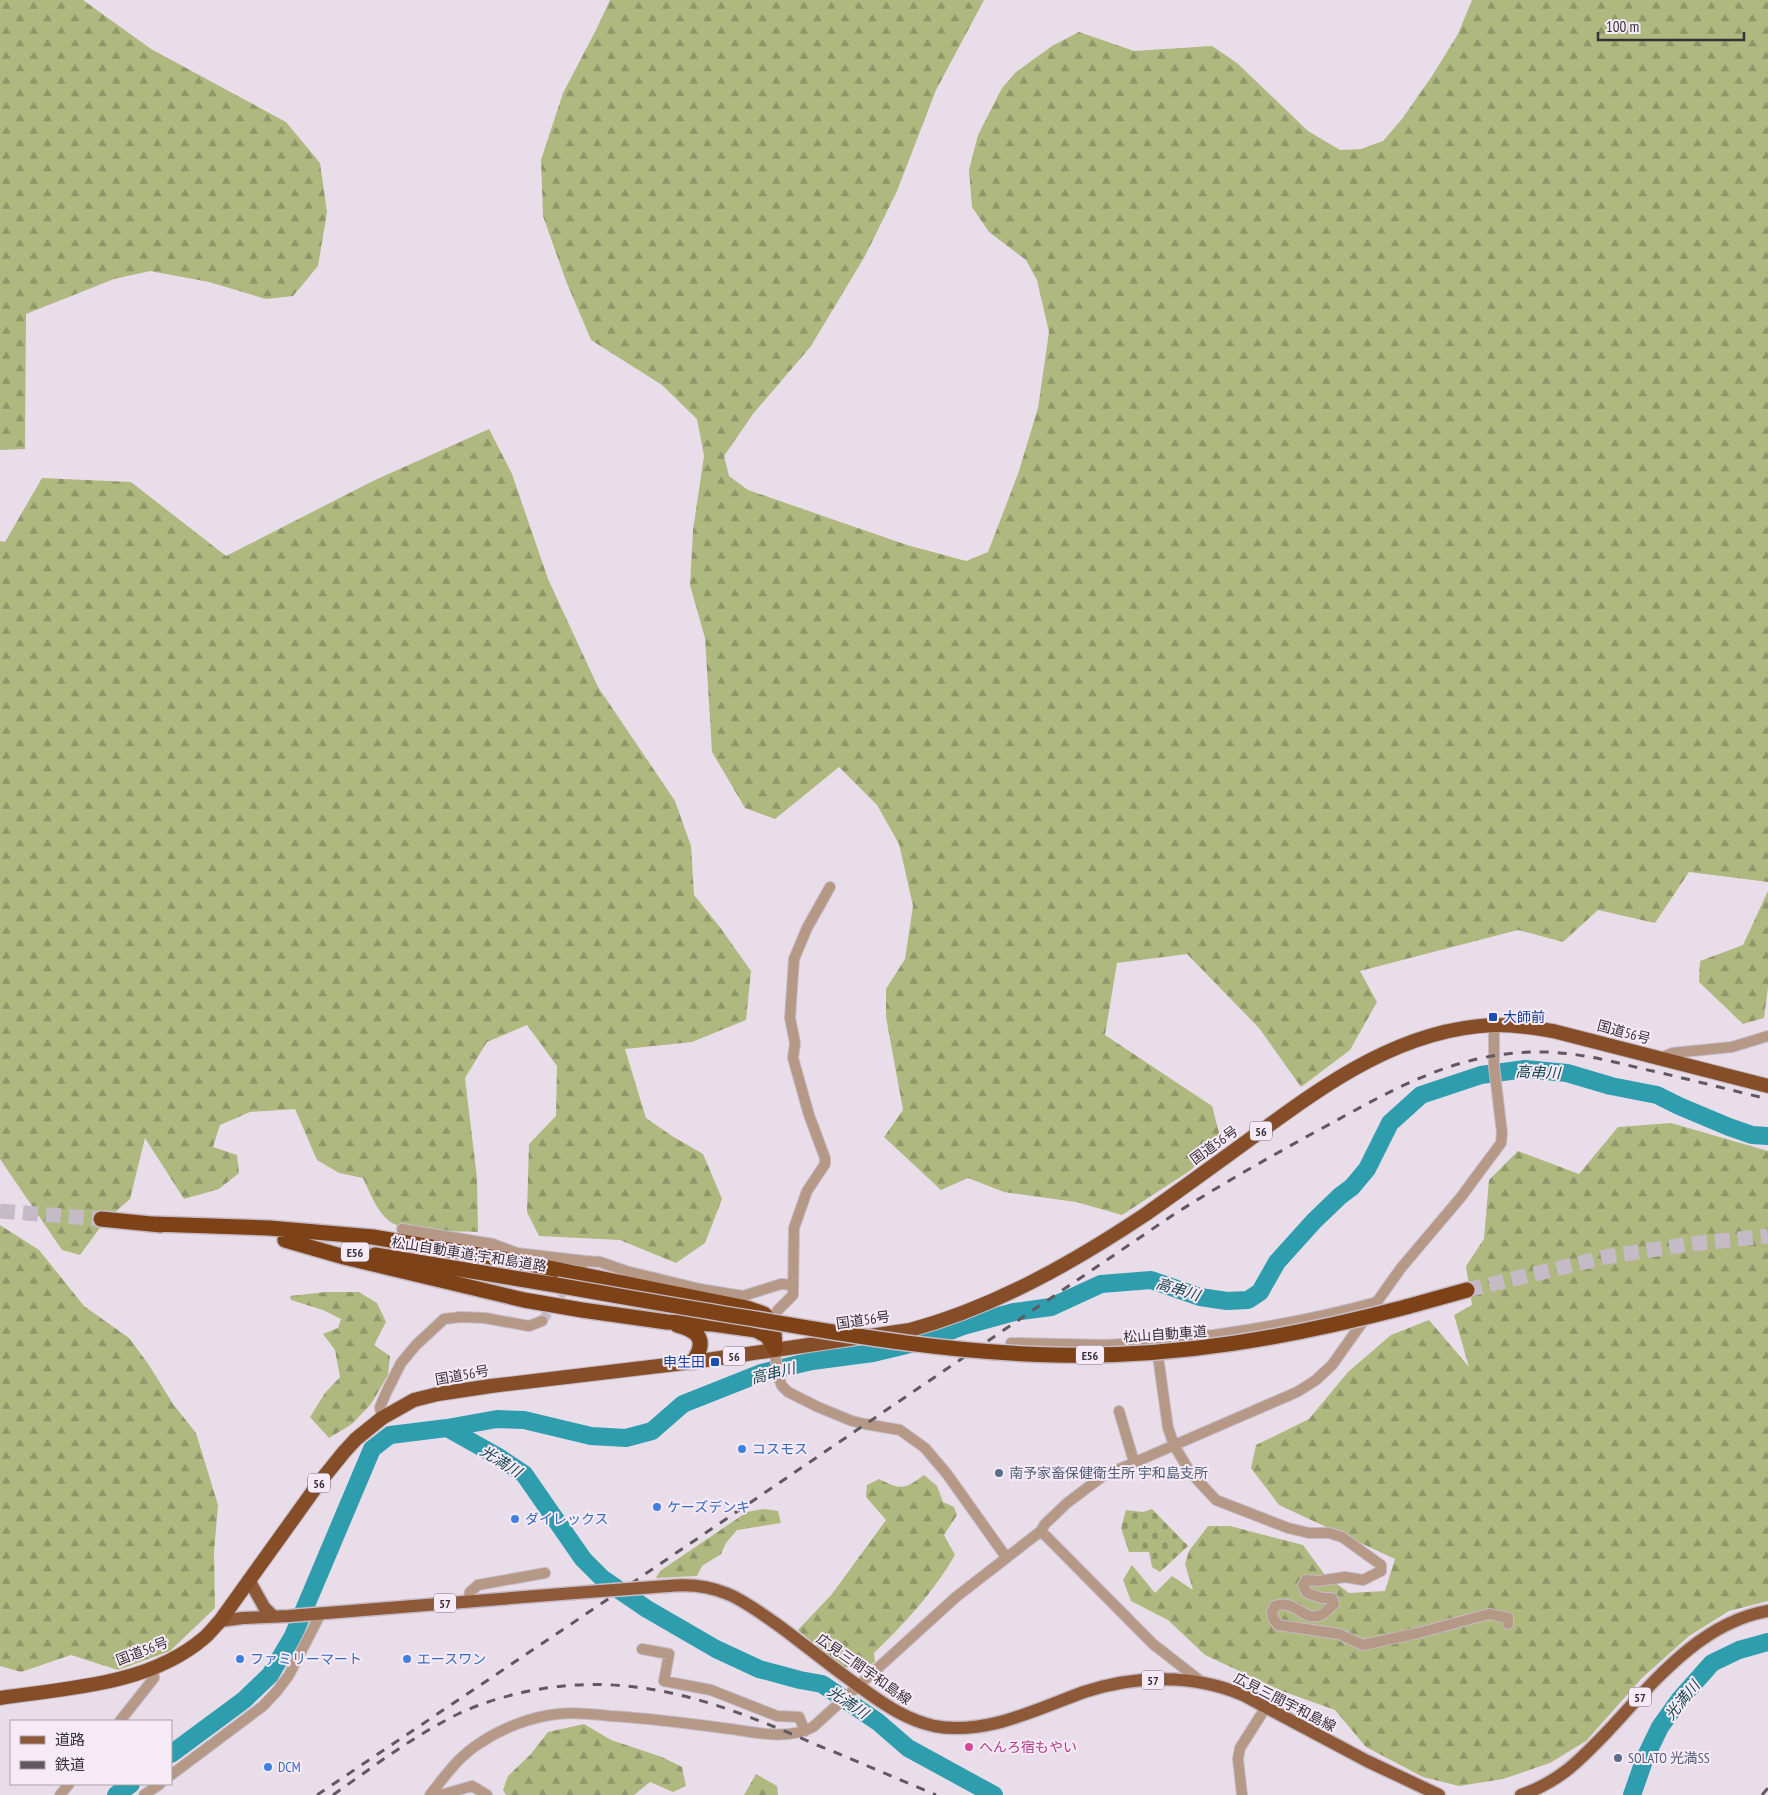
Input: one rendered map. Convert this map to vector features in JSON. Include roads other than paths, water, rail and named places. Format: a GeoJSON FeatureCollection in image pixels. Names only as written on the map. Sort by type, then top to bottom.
{"type":"FeatureCollection","features":[{"type":"Feature","properties":{"kind":"highway","name":"国道56号"},"geometry":{"type":"LineString","coordinates":[[0,1698],[98,1684],[164,1663],[205,1638],[220,1621],[319,1483],[344,1452],[356,1439],[382,1418],[414,1400],[438,1394],[491,1386],[693,1362],[776,1355],[910,1330],[940,1322],[1036,1280],[1118,1233],[1316,1091],[1355,1067],[1415,1040],[1460,1029],[1494,1025],[1525,1027],[1554,1031],[1768,1086]]}},
{"type":"Feature","properties":{"kind":"highway","name":"松山自動車道;宇和島道路"},"geometry":{"type":"LineString","coordinates":[[101,1219],[285,1240],[556,1285],[768,1325]]}},
{"type":"Feature","properties":{"kind":"highway"},"geometry":{"type":"LineString","coordinates":[[153,1224],[269,1228],[373,1238],[524,1263],[747,1308],[764,1314],[768,1325],[767,1336],[776,1355]]}},
{"type":"Feature","properties":{"kind":"highway"},"geometry":{"type":"LineString","coordinates":[[285,1240],[344,1257],[524,1300],[667,1322],[768,1325]]}},
{"type":"Feature","properties":{"kind":"highway","name":"松山自動車道"},"geometry":{"type":"LineString","coordinates":[[768,1325],[958,1349],[1023,1354],[1096,1355],[1159,1352],[1218,1347],[1330,1326],[1467,1290]]}},
{"type":"Feature","properties":{"kind":"highway"},"geometry":{"type":"LineString","coordinates":[[667,1322],[689,1328],[697,1335],[701,1351],[693,1362]]}},
{"type":"Feature","properties":{"kind":"main road"},"geometry":{"type":"LineString","coordinates":[[250,1580],[264,1607],[274,1617]]}},
{"type":"Feature","properties":{"kind":"main road","name":"広見三間宇和島線"},"geometry":{"type":"LineString","coordinates":[[318,1613],[668,1586],[684,1585],[709,1588],[727,1594],[746,1604],[771,1620],[858,1686],[903,1716],[919,1722],[948,1728],[994,1723],[1085,1692],[1115,1684],[1158,1680],[1204,1683],[1224,1687],[1266,1707],[1367,1761],[1439,1795]]}},
{"type":"Feature","properties":{"kind":"main road","name":"57"},"geometry":{"type":"LineString","coordinates":[[1521,1795],[1549,1784],[1573,1766],[1646,1690],[1703,1637],[1732,1622],[1768,1611]]}},
{"type":"Feature","properties":{"kind":"main road","name":"57"},"geometry":{"type":"LineString","coordinates":[[220,1621],[318,1613]]}},
{"type":"Feature","properties":{"kind":"street"},"geometry":{"type":"LineString","coordinates":[[768,1325],[778,1310],[793,1295],[794,1228],[807,1190],[825,1164],[825,1158],[809,1115],[793,1058],[795,1044],[790,1018],[794,959],[807,928],[830,887]]}},
{"type":"Feature","properties":{"kind":"street"},"geometry":{"type":"LineString","coordinates":[[430,1795],[449,1771],[478,1744],[508,1728],[535,1718],[557,1714],[581,1713],[636,1717],[777,1735],[804,1731],[813,1727],[956,1597],[1041,1531],[1079,1493],[1103,1476],[1297,1392],[1316,1380],[1332,1365],[1401,1268],[1462,1197],[1501,1143],[1502,1133],[1494,1066],[1494,1025]]}},
{"type":"Feature","properties":{"kind":"street"},"geometry":{"type":"LineString","coordinates":[[1661,1058],[1672,1053],[1732,1047],[1768,1036]]}},
{"type":"Feature","properties":{"kind":"street"},"geometry":{"type":"LineString","coordinates":[[402,1229],[493,1244],[517,1253],[584,1263],[600,1262],[626,1271],[700,1289],[743,1296],[781,1284],[793,1285]]}},
{"type":"Feature","properties":{"kind":"street"},"geometry":{"type":"LineString","coordinates":[[1011,1343],[1106,1345],[1222,1335],[1277,1326],[1377,1302]]}},
{"type":"Feature","properties":{"kind":"street"},"geometry":{"type":"LineString","coordinates":[[382,1418],[380,1407],[401,1363],[416,1344],[444,1319],[461,1317],[485,1318],[529,1326],[542,1321]]}},
{"type":"Feature","properties":{"kind":"street"},"geometry":{"type":"LineString","coordinates":[[1156,1342],[1168,1428],[1174,1445],[1190,1472],[1216,1500],[1288,1528],[1309,1533],[1329,1533],[1342,1537],[1381,1565],[1380,1571],[1363,1580],[1345,1577],[1319,1581],[1306,1580],[1303,1585],[1306,1592],[1322,1598],[1332,1598],[1334,1604],[1320,1616],[1313,1617],[1290,1604],[1275,1606],[1272,1612],[1278,1625],[1339,1634],[1363,1645],[1418,1633],[1488,1614],[1508,1618],[1508,1624]]}},
{"type":"Feature","properties":{"kind":"street"},"geometry":{"type":"LineString","coordinates":[[776,1355],[778,1374],[782,1386],[788,1392],[818,1407],[865,1424],[900,1430],[926,1448],[947,1474],[1006,1557]]}},
{"type":"Feature","properties":{"kind":"street"},"geometry":{"type":"LineString","coordinates":[[1119,1411],[1134,1462]]}},
{"type":"Feature","properties":{"kind":"street"},"geometry":{"type":"LineString","coordinates":[[1041,1531],[1153,1644],[1204,1683]]}},
{"type":"Feature","properties":{"kind":"street"},"geometry":{"type":"LineString","coordinates":[[468,1601],[470,1592],[478,1585],[545,1573]]}},
{"type":"Feature","properties":{"kind":"street"},"geometry":{"type":"LineString","coordinates":[[172,1774],[263,1706],[277,1691],[289,1675],[318,1613]]}},
{"type":"Feature","properties":{"kind":"street"},"geometry":{"type":"LineString","coordinates":[[642,1649],[668,1654],[664,1681],[710,1690],[777,1716],[799,1716],[804,1731]]}},
{"type":"Feature","properties":{"kind":"street"},"geometry":{"type":"LineString","coordinates":[[121,1720],[154,1678],[153,1667]]}},
{"type":"Feature","properties":{"kind":"street"},"geometry":{"type":"LineString","coordinates":[[1242,1795],[1238,1760],[1240,1748],[1266,1707]]}},
{"type":"Feature","properties":{"kind":"street"},"geometry":{"type":"LineString","coordinates":[[60,1795],[68,1785]]}},
{"type":"Feature","properties":{"kind":"street"},"geometry":{"type":"LineString","coordinates":[[144,1795],[159,1785]]}},
{"type":"Feature","properties":{"kind":"street"},"geometry":{"type":"LineString","coordinates":[[441,1795],[472,1786],[487,1795]]}},
{"type":"Feature","properties":{"kind":"waterway","name":"高串川"},"geometry":{"type":"LineString","coordinates":[[172,1753],[244,1700],[270,1675],[293,1636],[372,1449],[390,1435],[447,1428],[497,1419],[524,1420],[591,1436],[626,1438],[652,1431],[683,1404],[761,1373],[812,1361],[873,1353],[923,1341],[963,1326],[1014,1312],[1051,1307],[1101,1284],[1151,1280],[1200,1297],[1227,1301],[1248,1300],[1260,1292],[1277,1262],[1314,1221],[1352,1187],[1367,1169],[1390,1123],[1421,1095],[1481,1075],[1525,1069],[1567,1073],[1611,1086],[1657,1095],[1729,1127],[1752,1135],[1768,1136]]}},
{"type":"Feature","properties":{"kind":"waterway","name":"光満川"},"geometry":{"type":"LineString","coordinates":[[447,1428],[497,1456],[524,1474],[583,1559],[603,1579],[647,1609],[716,1649],[759,1669],[822,1684],[878,1722],[908,1748],[994,1795]]}},
{"type":"Feature","properties":{"kind":"waterway","name":"光満川"},"geometry":{"type":"LineString","coordinates":[[1632,1795],[1645,1758],[1660,1727],[1680,1699],[1712,1663],[1739,1650],[1768,1642]]}},
{"type":"Feature","properties":{"kind":"waterway","name":"光満川"},"geometry":{"type":"LineString","coordinates":[[116,1795],[130,1785]]}},
{"type":"Feature","properties":{"kind":"tunnel"},"geometry":{"type":"LineString","coordinates":[[0,1211],[101,1219]]}},
{"type":"Feature","properties":{"kind":"tunnel"},"geometry":{"type":"LineString","coordinates":[[1467,1290],[1606,1257],[1690,1244],[1768,1236]]}},
{"type":"Feature","properties":{"kind":"tunnel"},"geometry":{"type":"LineString","coordinates":[[542,1321],[569,1283]]}},
{"type":"Feature","properties":{"kind":"railway"},"geometry":{"type":"LineString","coordinates":[[317,1795],[1173,1215],[1280,1151],[1399,1087],[1454,1065],[1483,1058],[1513,1053],[1546,1052],[1607,1060],[1768,1099]]}},
{"type":"Feature","properties":{"kind":"railway"},"geometry":{"type":"LineString","coordinates":[[333,1795],[411,1741],[468,1709],[529,1691],[568,1686],[606,1685],[642,1688],[677,1694],[712,1704],[747,1716],[936,1795]]}},
{"type":"Feature","properties":{"kind":"railway"},"geometry":{"type":"LineString","coordinates":[[1762,1795],[1768,1788]]}},
{"type":"Feature","properties":{"kind":"place","name":"大師前"},"geometry":{"type":"Point","coordinates":[1493,1017]}},
{"type":"Feature","properties":{"kind":"place","name":"申生田"},"geometry":{"type":"Point","coordinates":[715,1362]}},
{"type":"Feature","properties":{"kind":"place","name":"コスモス"},"geometry":{"type":"Point","coordinates":[742,1449]}},
{"type":"Feature","properties":{"kind":"place","name":"南予家畜保健衛生所 宇和島支所"},"geometry":{"type":"Point","coordinates":[999,1473]}},
{"type":"Feature","properties":{"kind":"place","name":"ケーズデンキ"},"geometry":{"type":"Point","coordinates":[657,1507]}},
{"type":"Feature","properties":{"kind":"place","name":"ダイレックス"},"geometry":{"type":"Point","coordinates":[515,1519]}},
{"type":"Feature","properties":{"kind":"place","name":"ファミリーマート"},"geometry":{"type":"Point","coordinates":[240,1659]}},
{"type":"Feature","properties":{"kind":"place","name":"エースワン"},"geometry":{"type":"Point","coordinates":[407,1659]}},
{"type":"Feature","properties":{"kind":"place","name":"へんろ宿もやい"},"geometry":{"type":"Point","coordinates":[969,1747]}},
{"type":"Feature","properties":{"kind":"place","name":"SOLATO 光満SS"},"geometry":{"type":"Point","coordinates":[1618,1758]}},
{"type":"Feature","properties":{"kind":"place","name":"DCM"},"geometry":{"type":"Point","coordinates":[268,1767]}}]}
